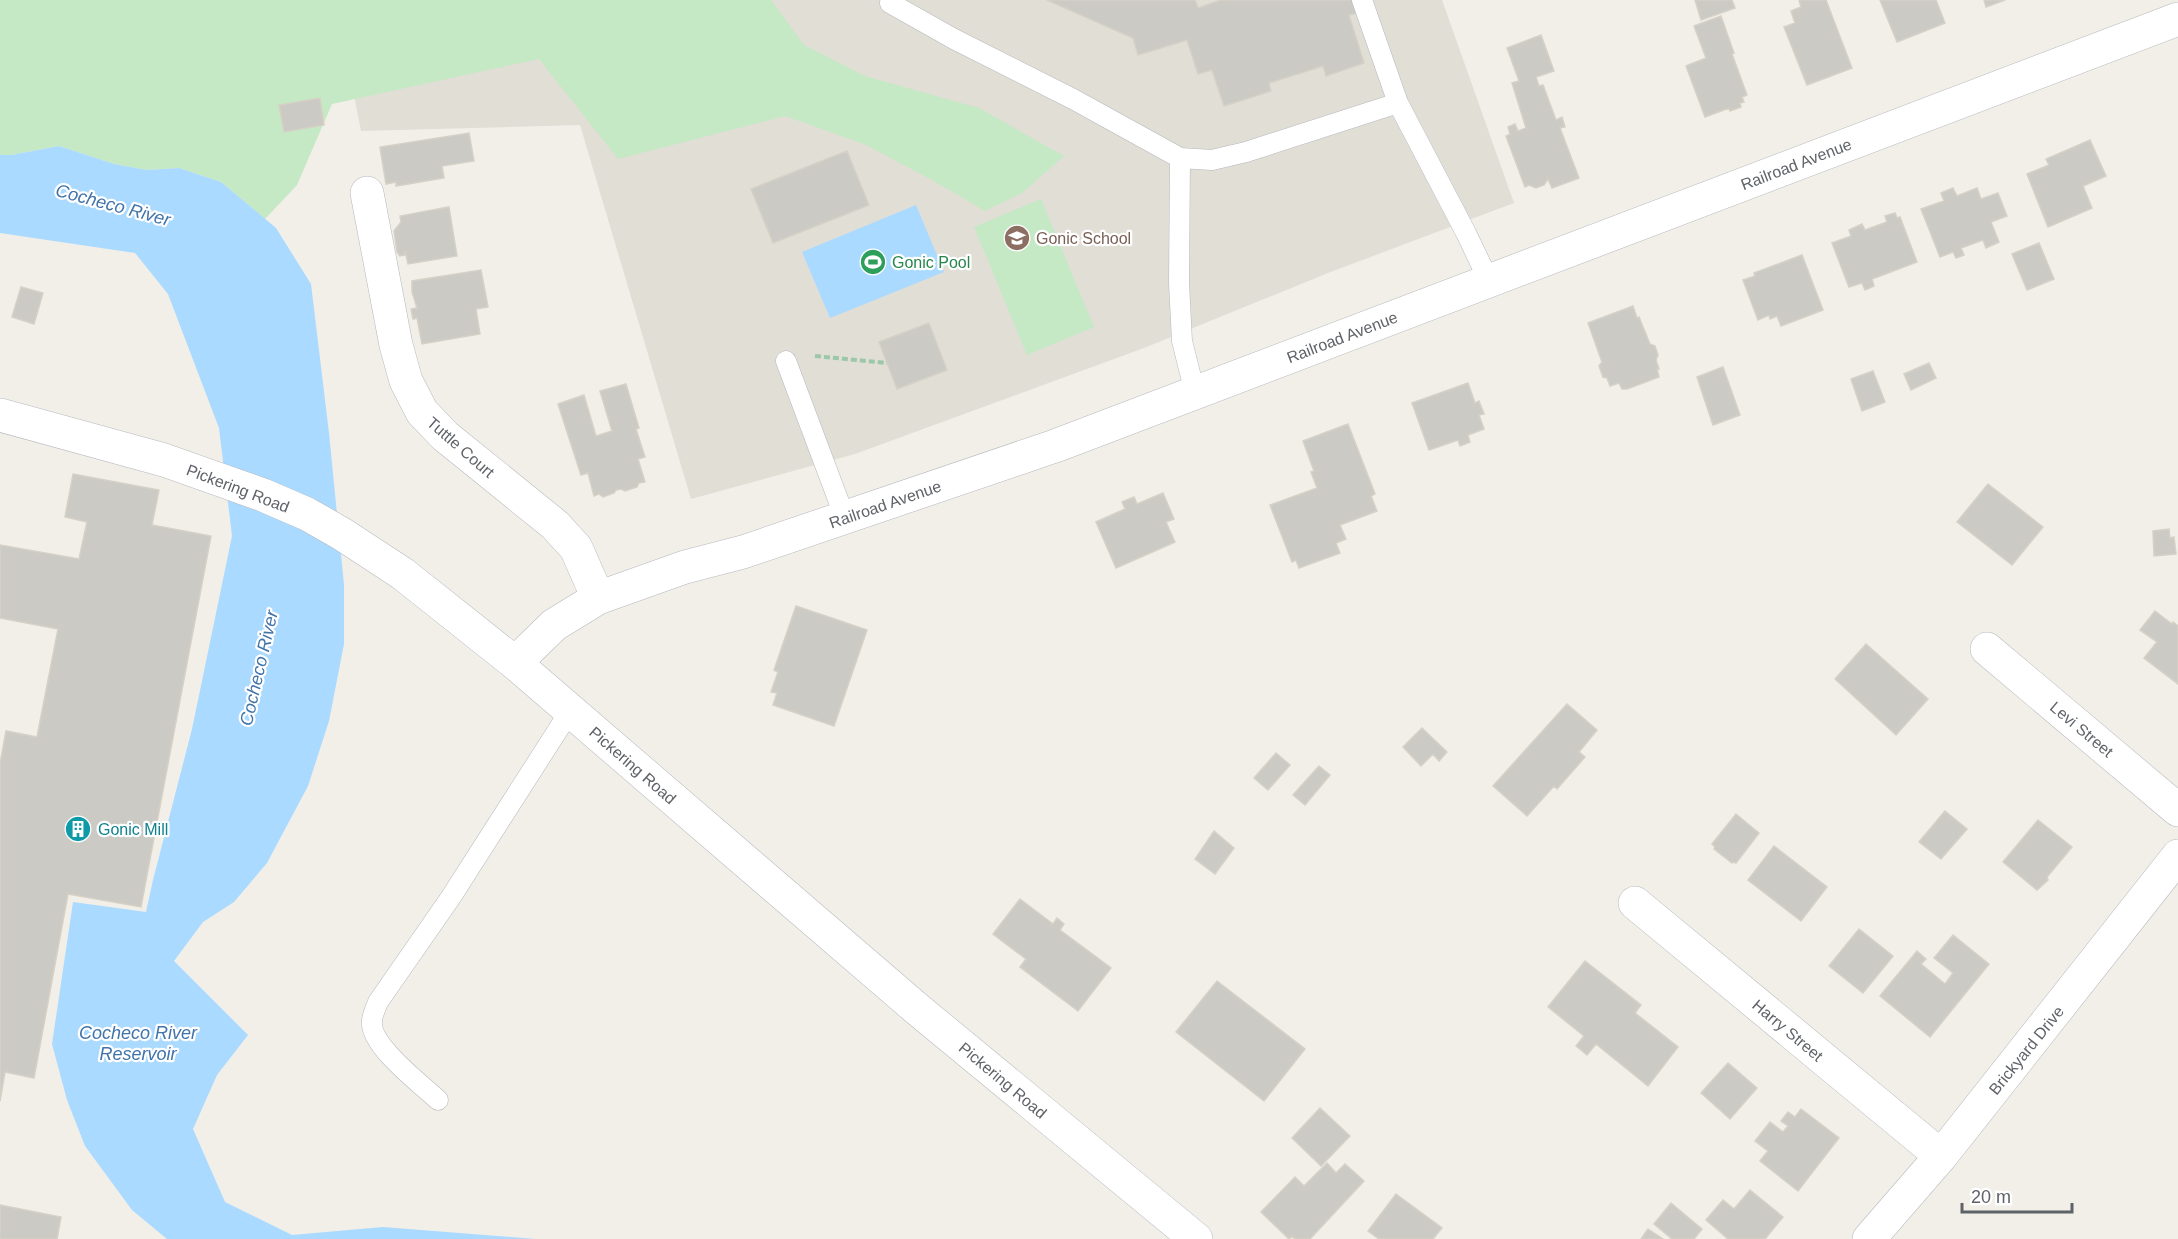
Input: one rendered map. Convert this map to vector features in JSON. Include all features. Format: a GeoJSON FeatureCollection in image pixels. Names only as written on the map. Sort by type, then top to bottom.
{"type":"FeatureCollection","features":[{"type":"Feature","properties":{"kind":"street","name":"Railroad Avenue"},"geometry":{"type":"LineString","coordinates":[[515,663],[554,626],[598,598],[685,567],[743,552],[1055,446],[2178,19]]}},
{"type":"Feature","properties":{"kind":"street","name":"Tuttle Court"},"geometry":{"type":"LineString","coordinates":[[367,193],[396,345],[406,381],[422,412],[445,436],[555,525],[576,548],[598,598]]}},
{"type":"Feature","properties":{"kind":"street","name":"Pickering Road"},"geometry":{"type":"LineString","coordinates":[[0,415],[210,475],[307,514],[370,551],[403,574],[515,663],[916,1008],[1196,1239]]}},
{"type":"Feature","properties":{"kind":"street","name":"Levi Street"},"geometry":{"type":"LineString","coordinates":[[1987,649],[2178,810]]}},
{"type":"Feature","properties":{"kind":"street","name":"Brickyard Drive"},"geometry":{"type":"LineString","coordinates":[[1869,1239],[1941,1156],[2178,856]]}},
{"type":"Feature","properties":{"kind":"street","name":"Harry Street"},"geometry":{"type":"LineString","coordinates":[[1635,903],[1941,1156]]}},
{"type":"Feature","properties":{"kind":"lane"},"geometry":{"type":"LineString","coordinates":[[892,0],[890,3],[954,39],[1073,99],[1180,158],[1212,160],[1246,152],[1398,103]]}},
{"type":"Feature","properties":{"kind":"lane"},"geometry":{"type":"LineString","coordinates":[[1362,0],[1398,103],[1489,281]]}},
{"type":"Feature","properties":{"kind":"lane"},"geometry":{"type":"LineString","coordinates":[[1180,158],[1179,282],[1182,341],[1195,393]]}},
{"type":"Feature","properties":{"kind":"lane"},"geometry":{"type":"LineString","coordinates":[[786,361],[845,518]]}},
{"type":"Feature","properties":{"kind":"lane"},"geometry":{"type":"LineString","coordinates":[[438,1100],[376,1040],[371,1021],[378,1002],[451,897],[570,711]]}},
{"type":"Feature","properties":{"kind":"path"},"geometry":{"type":"LineString","coordinates":[[811,356],[887,363]]}},
{"type":"Feature","properties":{"kind":"shaded area","name":"Gonic School"},"geometry":{"type":"Polygon","coordinates":[[[0,0],[1442,0],[1514,203],[1328,273],[1144,348],[855,454],[691,499],[580,125],[361,131],[341,30],[0,0]]]}},
{"type":"Feature","properties":{"kind":"green space"},"geometry":{"type":"Polygon","coordinates":[[[0,0],[771,0],[804,45],[865,76],[979,108],[1064,156],[1022,193],[985,211],[864,144],[785,116],[618,159],[539,59],[332,104],[297,185],[265,219],[221,182],[179,168],[147,170],[114,164],[59,146],[0,155],[0,0]]]}},
{"type":"Feature","properties":{"kind":"green space"},"geometry":{"type":"Polygon","coordinates":[[[1041,199],[1094,327],[1027,355],[974,227],[1041,199]]]}},
{"type":"Feature","properties":{"kind":"water"},"geometry":{"type":"Polygon","coordinates":[[[59,146],[114,164],[147,170],[179,168],[221,182],[276,228],[311,284],[344,585],[344,644],[329,721],[308,786],[267,863],[234,902],[203,922],[174,961],[248,1035],[217,1075],[193,1129],[225,1202],[292,1235],[383,1227],[535,1239],[167,1239],[132,1210],[85,1146],[67,1100],[52,1044],[73,902],[146,912],[192,729],[232,536],[219,428],[168,294],[135,253],[0,233],[0,155],[59,146]]]}},
{"type":"Feature","properties":{"kind":"water","name":"Gonic Pool"},"geometry":{"type":"Polygon","coordinates":[[[916,205],[944,272],[830,318],[802,252],[916,205]]]}},
{"type":"Feature","properties":{"kind":"building"},"geometry":{"type":"Polygon","coordinates":[[[1047,0],[1195,0],[1198,8],[1221,0],[1354,0],[1358,13],[1349,15],[1364,63],[1326,76],[1323,66],[1269,83],[1271,91],[1224,106],[1212,70],[1198,74],[1187,40],[1138,55],[1133,38],[1047,0]]]}},
{"type":"Feature","properties":{"kind":"building"},"geometry":{"type":"Polygon","coordinates":[[[1695,0],[1732,0],[1735,8],[1701,20],[1695,0]]]}},
{"type":"Feature","properties":{"kind":"building"},"geometry":{"type":"Polygon","coordinates":[[[1799,0],[1826,0],[1852,68],[1807,85],[1784,27],[1795,23],[1791,11],[1801,7],[1799,0]]]}},
{"type":"Feature","properties":{"kind":"building"},"geometry":{"type":"Polygon","coordinates":[[[1880,0],[1936,0],[1945,23],[1897,42],[1880,0]]]}},
{"type":"Feature","properties":{"kind":"building"},"geometry":{"type":"Polygon","coordinates":[[[1984,0],[2005,0],[1986,7],[1984,0]]]}},
{"type":"Feature","properties":{"kind":"building"},"geometry":{"type":"Polygon","coordinates":[[[1721,16],[1747,95],[1742,97],[1744,102],[1740,103],[1741,107],[1730,111],[1729,108],[1705,117],[1686,66],[1706,58],[1694,26],[1721,16]]]}},
{"type":"Feature","properties":{"kind":"building"},"geometry":{"type":"Polygon","coordinates":[[[1541,35],[1554,71],[1536,77],[1539,86],[1543,85],[1556,120],[1562,117],[1565,127],[1560,128],[1579,178],[1552,188],[1548,179],[1544,185],[1536,188],[1529,185],[1525,187],[1506,136],[1510,134],[1508,127],[1515,124],[1518,131],[1526,128],[1512,83],[1519,81],[1507,48],[1541,35]]]}},
{"type":"Feature","properties":{"kind":"building"},"geometry":{"type":"Polygon","coordinates":[[[320,98],[324,125],[284,132],[279,105],[320,98]]]}},
{"type":"Feature","properties":{"kind":"building"},"geometry":{"type":"Polygon","coordinates":[[[469,133],[474,161],[442,166],[444,178],[396,186],[396,182],[386,184],[380,147],[469,133]]]}},
{"type":"Feature","properties":{"kind":"building"},"geometry":{"type":"Polygon","coordinates":[[[2090,140],[2106,176],[2083,186],[2092,208],[2048,227],[2027,174],[2049,165],[2046,159],[2090,140]]]}},
{"type":"Feature","properties":{"kind":"building"},"geometry":{"type":"Polygon","coordinates":[[[847,151],[869,205],[773,243],[751,189],[847,151]]]}},
{"type":"Feature","properties":{"kind":"building"},"geometry":{"type":"Polygon","coordinates":[[[1953,188],[1957,196],[1977,188],[1981,199],[1998,193],[2007,216],[1991,222],[1999,242],[1986,248],[1983,240],[1961,248],[1964,255],[1956,258],[1953,252],[1940,257],[1921,209],[1944,201],[1941,193],[1953,188]]]}},
{"type":"Feature","properties":{"kind":"building"},"geometry":{"type":"Polygon","coordinates":[[[449,207],[457,256],[408,264],[405,251],[405,255],[400,256],[397,252],[394,231],[401,222],[400,216],[449,207]]]}},
{"type":"Feature","properties":{"kind":"building"},"geometry":{"type":"Polygon","coordinates":[[[1895,213],[1897,218],[1900,217],[1917,262],[1872,279],[1874,286],[1865,290],[1862,283],[1849,287],[1832,243],[1851,236],[1849,230],[1862,224],[1865,230],[1887,222],[1885,216],[1895,213]]]}},
{"type":"Feature","properties":{"kind":"building"},"geometry":{"type":"Polygon","coordinates":[[[2039,243],[2054,279],[2027,290],[2012,254],[2039,243]]]}},
{"type":"Feature","properties":{"kind":"building"},"geometry":{"type":"Polygon","coordinates":[[[1802,255],[1823,310],[1781,326],[1777,316],[1770,319],[1769,315],[1758,320],[1743,280],[1755,276],[1754,273],[1802,255]]]}},
{"type":"Feature","properties":{"kind":"building"},"geometry":{"type":"Polygon","coordinates":[[[481,270],[488,307],[476,309],[480,334],[422,344],[417,318],[413,319],[411,309],[417,308],[412,292],[412,281],[481,270]]]}},
{"type":"Feature","properties":{"kind":"building"},"geometry":{"type":"Polygon","coordinates":[[[21,287],[43,293],[34,324],[12,317],[21,287]]]}},
{"type":"Feature","properties":{"kind":"building"},"geometry":{"type":"Polygon","coordinates":[[[1633,306],[1650,344],[1655,346],[1658,355],[1656,360],[1659,377],[1622,389],[1619,383],[1610,386],[1607,378],[1603,377],[1599,366],[1602,362],[1588,323],[1633,306]]]}},
{"type":"Feature","properties":{"kind":"building"},"geometry":{"type":"Polygon","coordinates":[[[929,323],[947,370],[897,389],[879,342],[929,323]]]}},
{"type":"Feature","properties":{"kind":"building"},"geometry":{"type":"Polygon","coordinates":[[[1929,363],[1936,378],[1911,390],[1904,374],[1929,363]]]}},
{"type":"Feature","properties":{"kind":"building"},"geometry":{"type":"Polygon","coordinates":[[[1723,367],[1740,415],[1713,425],[1697,377],[1723,367]]]}},
{"type":"Feature","properties":{"kind":"building"},"geometry":{"type":"Polygon","coordinates":[[[1873,371],[1885,402],[1862,411],[1851,379],[1873,371]]]}},
{"type":"Feature","properties":{"kind":"building"},"geometry":{"type":"Polygon","coordinates":[[[1468,383],[1475,403],[1479,401],[1484,414],[1479,415],[1484,429],[1468,435],[1470,442],[1460,446],[1458,440],[1429,450],[1412,403],[1468,383]]]}},
{"type":"Feature","properties":{"kind":"building"},"geometry":{"type":"Polygon","coordinates":[[[626,384],[645,457],[638,459],[645,482],[625,491],[621,489],[603,497],[599,494],[594,496],[588,473],[581,475],[558,404],[584,395],[596,436],[612,431],[600,391],[626,384]]]}},
{"type":"Feature","properties":{"kind":"building"},"geometry":{"type":"Polygon","coordinates":[[[1348,424],[1375,494],[1371,496],[1377,511],[1340,525],[1346,539],[1336,543],[1340,553],[1299,568],[1296,560],[1292,562],[1270,505],[1317,488],[1311,472],[1314,471],[1303,441],[1348,424]]]}},
{"type":"Feature","properties":{"kind":"building","name":"Gonic Mill"},"geometry":{"type":"Polygon","coordinates":[[[73,474],[159,490],[152,525],[211,536],[141,907],[68,894],[34,1078],[5,1072],[0,1101],[0,764],[6,731],[37,737],[58,629],[0,618],[0,545],[79,559],[87,522],[65,517],[73,474]]]}},
{"type":"Feature","properties":{"kind":"building"},"geometry":{"type":"Polygon","coordinates":[[[1988,484],[2043,527],[2012,565],[1957,522],[1988,484]]]}},
{"type":"Feature","properties":{"kind":"building"},"geometry":{"type":"Polygon","coordinates":[[[1163,493],[1174,519],[1166,522],[1175,542],[1116,568],[1096,522],[1125,509],[1122,502],[1134,497],[1137,504],[1163,493]]]}},
{"type":"Feature","properties":{"kind":"building"},"geometry":{"type":"Polygon","coordinates":[[[2169,529],[2170,538],[2174,537],[2176,554],[2154,556],[2153,531],[2169,529]]]}},
{"type":"Feature","properties":{"kind":"building"},"geometry":{"type":"Polygon","coordinates":[[[796,606],[867,630],[834,726],[773,705],[777,693],[771,692],[778,672],[774,670],[796,606]]]}},
{"type":"Feature","properties":{"kind":"building"},"geometry":{"type":"Polygon","coordinates":[[[2155,611],[2178,626],[2178,684],[2144,658],[2157,642],[2140,630],[2155,611]]]}},
{"type":"Feature","properties":{"kind":"building"},"geometry":{"type":"Polygon","coordinates":[[[1866,644],[1928,699],[1896,735],[1835,679],[1866,644]]]}},
{"type":"Feature","properties":{"kind":"building"},"geometry":{"type":"Polygon","coordinates":[[[1567,704],[1597,730],[1579,752],[1585,757],[1557,789],[1554,786],[1527,816],[1493,786],[1567,704]]]}},
{"type":"Feature","properties":{"kind":"building"},"geometry":{"type":"Polygon","coordinates":[[[1422,728],[1447,752],[1439,761],[1433,754],[1421,766],[1403,747],[1422,728]]]}},
{"type":"Feature","properties":{"kind":"building"},"geometry":{"type":"Polygon","coordinates":[[[1276,753],[1290,765],[1268,790],[1254,778],[1276,753]]]}},
{"type":"Feature","properties":{"kind":"building"},"geometry":{"type":"Polygon","coordinates":[[[1319,766],[1330,775],[1305,805],[1293,795],[1319,766]]]}},
{"type":"Feature","properties":{"kind":"building"},"geometry":{"type":"Polygon","coordinates":[[[1945,811],[1967,829],[1941,859],[1919,842],[1945,811]]]}},
{"type":"Feature","properties":{"kind":"building"},"geometry":{"type":"Polygon","coordinates":[[[1736,814],[1759,833],[1736,863],[1732,863],[1714,849],[1712,844],[1736,814]]]}},
{"type":"Feature","properties":{"kind":"building"},"geometry":{"type":"Polygon","coordinates":[[[2038,820],[2072,847],[2047,877],[2048,880],[2037,890],[2003,862],[2038,820]]]}},
{"type":"Feature","properties":{"kind":"building"},"geometry":{"type":"Polygon","coordinates":[[[1214,831],[1234,848],[1215,874],[1195,859],[1214,831]]]}},
{"type":"Feature","properties":{"kind":"building"},"geometry":{"type":"Polygon","coordinates":[[[1774,846],[1827,887],[1801,921],[1748,880],[1774,846]]]}},
{"type":"Feature","properties":{"kind":"building"},"geometry":{"type":"Polygon","coordinates":[[[1020,899],[1053,924],[1057,918],[1064,924],[1060,930],[1111,968],[1078,1011],[1020,967],[1026,959],[993,934],[1020,899]]]}},
{"type":"Feature","properties":{"kind":"building"},"geometry":{"type":"Polygon","coordinates":[[[1859,929],[1893,956],[1863,993],[1829,966],[1859,929]]]}},
{"type":"Feature","properties":{"kind":"building"},"geometry":{"type":"Polygon","coordinates":[[[1953,935],[1989,964],[1930,1037],[1880,996],[1917,951],[1926,959],[1921,964],[1945,984],[1953,973],[1934,958],[1953,935]]]}},
{"type":"Feature","properties":{"kind":"building"},"geometry":{"type":"Polygon","coordinates":[[[1585,961],[1641,1005],[1635,1013],[1678,1047],[1648,1086],[1596,1044],[1587,1055],[1576,1046],[1584,1036],[1548,1007],[1585,961]]]}},
{"type":"Feature","properties":{"kind":"building"},"geometry":{"type":"Polygon","coordinates":[[[1217,981],[1305,1049],[1264,1101],[1176,1032],[1217,981]]]}},
{"type":"Feature","properties":{"kind":"building"},"geometry":{"type":"Polygon","coordinates":[[[1728,1063],[1757,1088],[1730,1119],[1701,1093],[1728,1063]]]}},
{"type":"Feature","properties":{"kind":"building"},"geometry":{"type":"Polygon","coordinates":[[[1320,1108],[1350,1136],[1321,1166],[1292,1138],[1320,1108]]]}},
{"type":"Feature","properties":{"kind":"building"},"geometry":{"type":"Polygon","coordinates":[[[1801,1109],[1839,1138],[1798,1191],[1760,1161],[1768,1151],[1755,1141],[1770,1122],[1783,1132],[1788,1126],[1781,1121],[1788,1112],[1795,1117],[1801,1109]]]}},
{"type":"Feature","properties":{"kind":"building"},"geometry":{"type":"Polygon","coordinates":[[[1327,1163],[1336,1173],[1345,1164],[1364,1181],[1310,1239],[1295,1239],[1292,1236],[1289,1239],[1261,1212],[1295,1177],[1304,1186],[1327,1163]]]}},
{"type":"Feature","properties":{"kind":"building"},"geometry":{"type":"Polygon","coordinates":[[[1750,1190],[1783,1217],[1765,1239],[1728,1239],[1706,1220],[1723,1200],[1734,1209],[1750,1190]]]}},
{"type":"Feature","properties":{"kind":"building"},"geometry":{"type":"Polygon","coordinates":[[[1396,1194],[1442,1228],[1433,1239],[1379,1239],[1368,1231],[1396,1194]]]}},
{"type":"Feature","properties":{"kind":"building"},"geometry":{"type":"Polygon","coordinates":[[[1671,1203],[1702,1229],[1694,1239],[1672,1239],[1654,1224],[1671,1203]]]}},
{"type":"Feature","properties":{"kind":"building"},"geometry":{"type":"Polygon","coordinates":[[[0,1205],[61,1217],[57,1239],[0,1239],[0,1205]]]}},
{"type":"Feature","properties":{"kind":"building"},"geometry":{"type":"Polygon","coordinates":[[[1648,1229],[1663,1239],[1641,1239],[1648,1229]]]}},
{"type":"Feature","properties":{"kind":"place","name":"Gonic School"},"geometry":{"type":"Point","coordinates":[1017,238]}},
{"type":"Feature","properties":{"kind":"place","name":"Gonic Pool"},"geometry":{"type":"Point","coordinates":[873,262]}},
{"type":"Feature","properties":{"kind":"place","name":"Gonic Mill"},"geometry":{"type":"Point","coordinates":[78,829]}},
{"type":"Feature","properties":{"kind":"water label","name":"Cocheco River"},"geometry":{"type":"Point","coordinates":[113,205]}},
{"type":"Feature","properties":{"kind":"water label","name":"Cocheco River"},"geometry":{"type":"Point","coordinates":[259,668]}},
{"type":"Feature","properties":{"kind":"water label","name":"Cocheco River Reservoir"},"geometry":{"type":"Point","coordinates":[138,1043]}}]}
